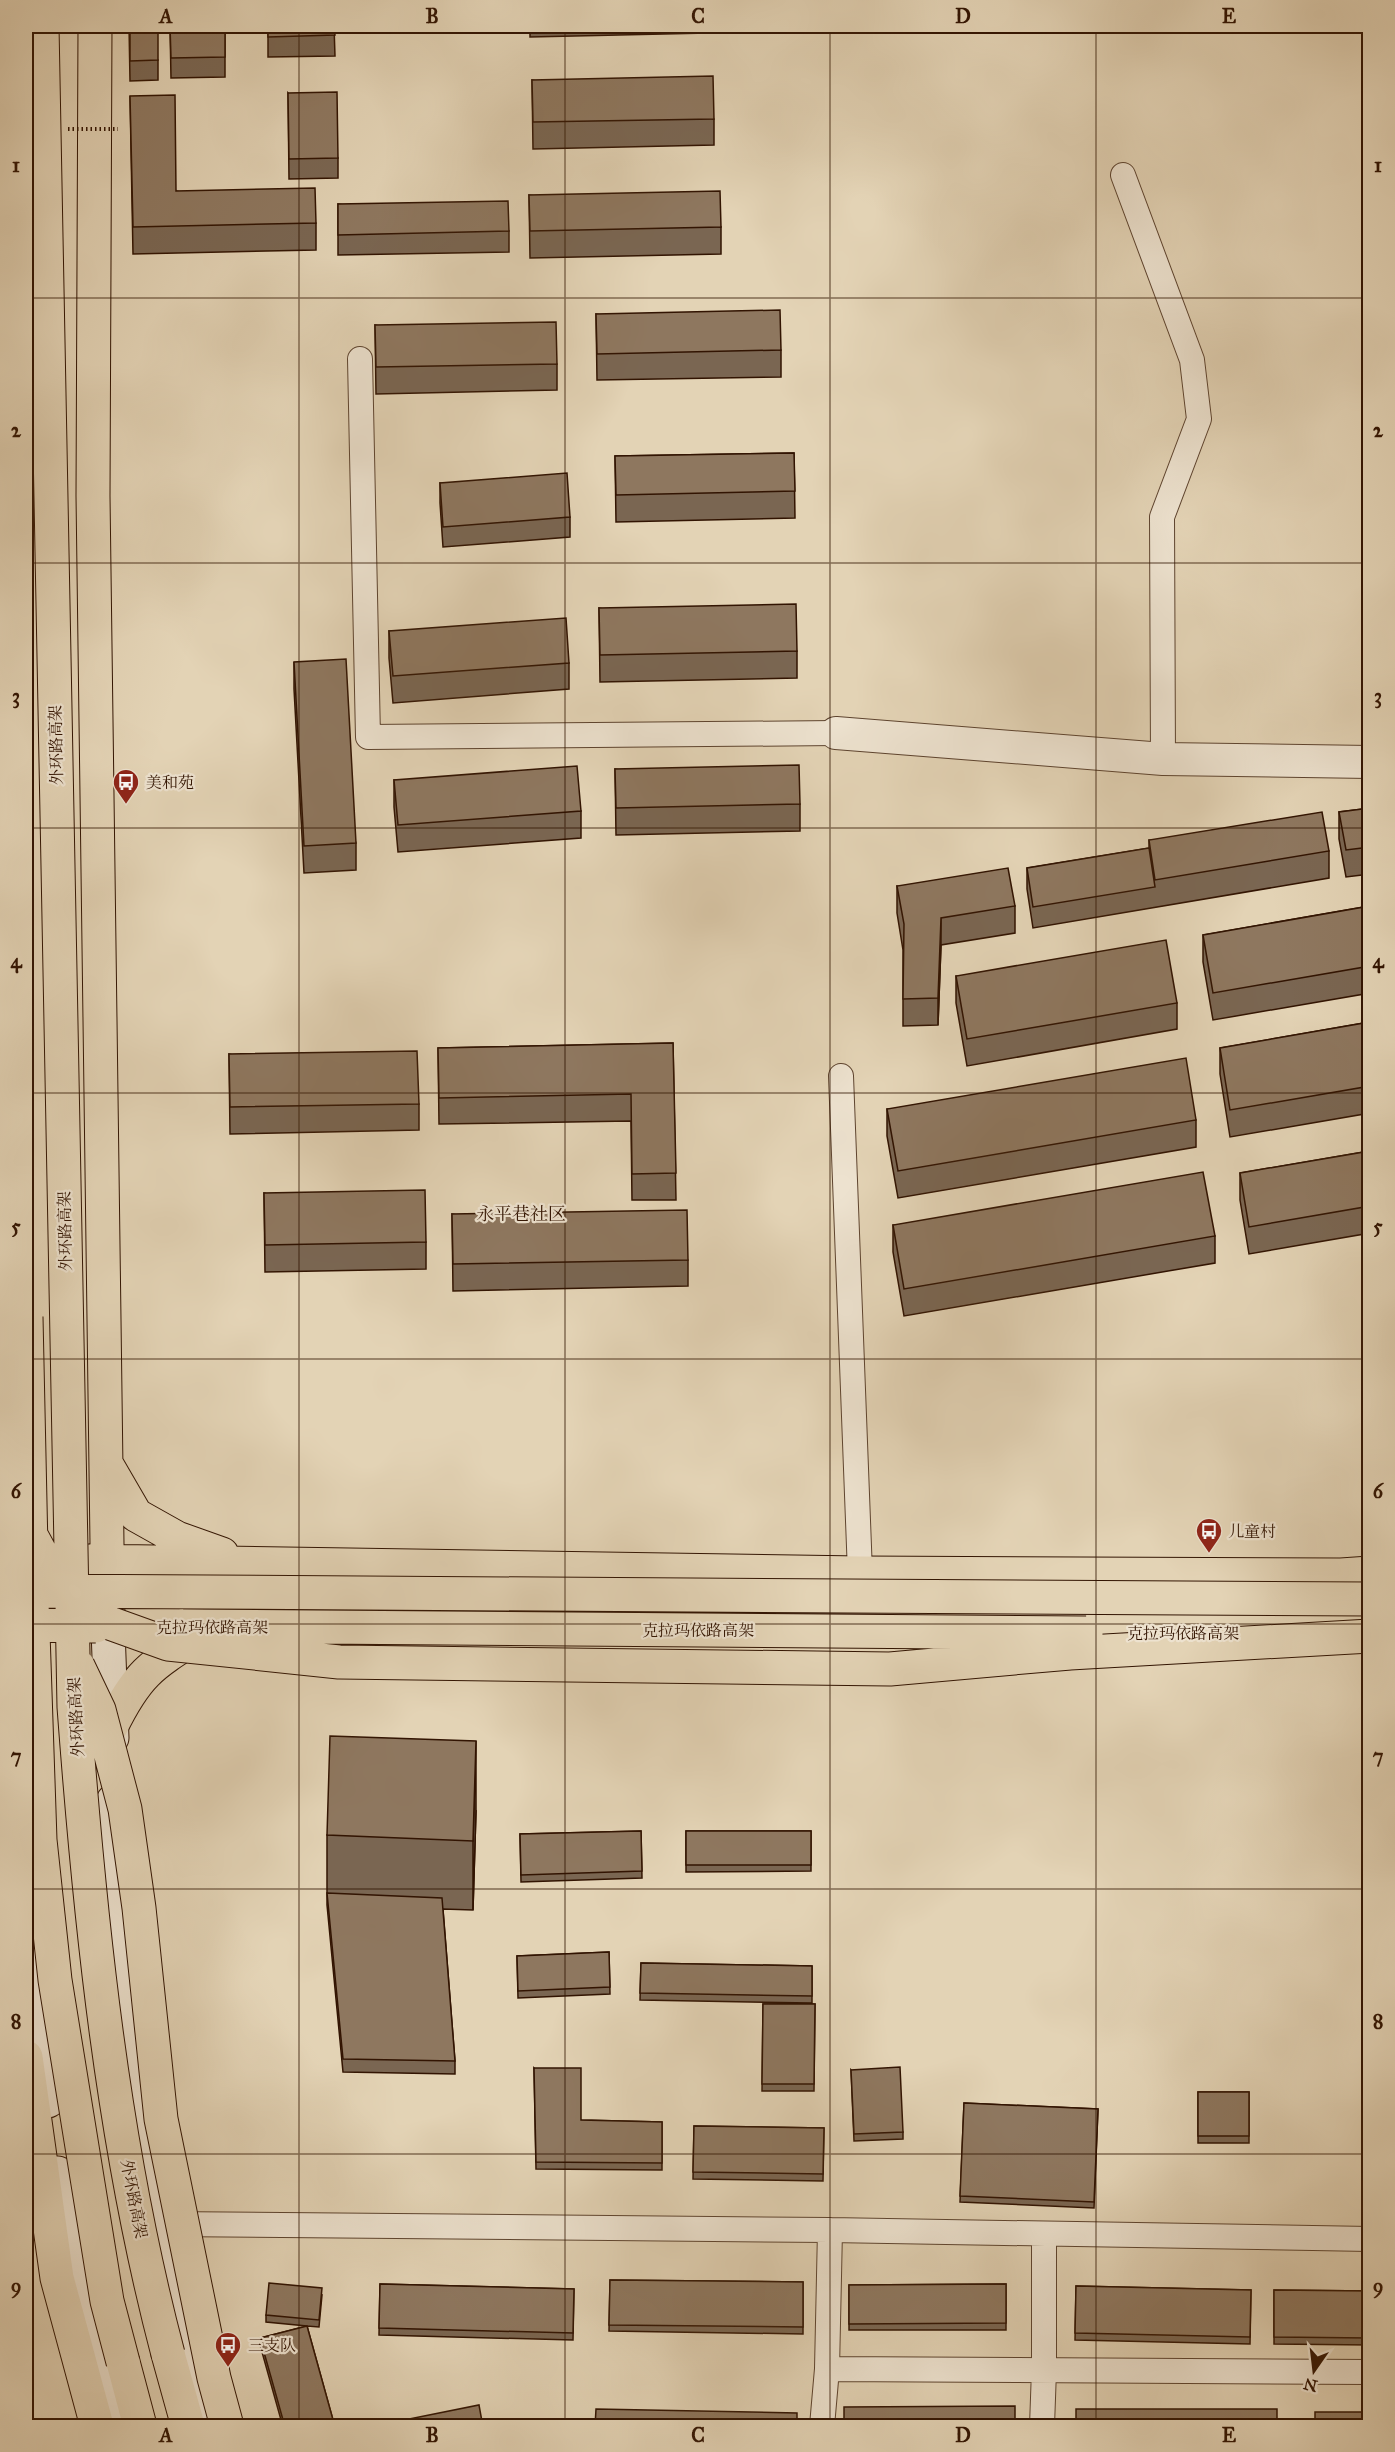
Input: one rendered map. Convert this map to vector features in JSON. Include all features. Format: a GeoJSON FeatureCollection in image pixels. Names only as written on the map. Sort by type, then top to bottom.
{"type":"FeatureCollection","features":[{"type":"Feature","properties":{"kind":"main road","name":"外环路高架"},"geometry":{"type":"LineString","coordinates":[[42,26],[74,1707],[84,1839],[122,2138],[154,2299],[188,2427]]}},
{"type":"Feature","properties":{"kind":"main road"},"geometry":{"type":"LineString","coordinates":[[94,26],[93,496],[108,1630],[114,1853],[154,2224],[208,2427]]}},
{"type":"Feature","properties":{"kind":"main road"},"geometry":{"type":"LineString","coordinates":[[26,1317],[40,1840],[55,1980],[85,2172],[107,2301],[140,2427]]}},
{"type":"Feature","properties":{"kind":"main road"},"geometry":{"type":"LineString","coordinates":[[106,1463],[136,1515],[177,1538],[246,1563]]}},
{"type":"Feature","properties":{"kind":"main road"},"geometry":{"type":"LineString","coordinates":[[26,1526],[51,1572],[104,1621],[168,1644],[339,1662],[890,1669],[1070,1653],[1370,1635]]}},
{"type":"Feature","properties":{"kind":"main road"},"geometry":{"type":"LineString","coordinates":[[26,1562],[108,1561],[860,1573],[1341,1575],[1370,1573]]}},
{"type":"Feature","properties":{"kind":"main road"},"geometry":{"type":"LineString","coordinates":[[26,1591],[1370,1599]]}},
{"type":"Feature","properties":{"kind":"main road"},"geometry":{"type":"LineString","coordinates":[[26,1616],[54,1636],[82,1671],[99,1710],[125,1809],[139,1908],[161,2119],[214,2378],[227,2427]]}},
{"type":"Feature","properties":{"kind":"main road","name":"克拉玛依路高架"},"geometry":{"type":"LineString","coordinates":[[26,1625],[1370,1635]]}},
{"type":"Feature","properties":{"kind":"main road"},"geometry":{"type":"LineString","coordinates":[[26,1630],[1251,1641],[1370,1650]]}},
{"type":"Feature","properties":{"kind":"main road"},"geometry":{"type":"LineString","coordinates":[[111,1726],[127,1695],[141,1677],[156,1663],[206,1631]]}},
{"type":"Feature","properties":{"kind":"main road"},"geometry":{"type":"LineString","coordinates":[[26,1924],[62,2202],[116,2427]]}},
{"type":"Feature","properties":{"kind":"main road"},"geometry":{"type":"LineString","coordinates":[[26,2057],[57,2278],[97,2427]]}},
{"type":"Feature","properties":{"kind":"street"},"geometry":{"type":"LineString","coordinates":[[1123,175],[1192,360],[1199,419],[1162,517],[1163,759]]}},
{"type":"Feature","properties":{"kind":"street"},"geometry":{"type":"LineString","coordinates":[[360,359],[369,736],[836,733],[1163,759],[1370,762]]}},
{"type":"Feature","properties":{"kind":"street"},"geometry":{"type":"LineString","coordinates":[[841,1076],[860,1573]]}},
{"type":"Feature","properties":{"kind":"street"},"geometry":{"type":"LineString","coordinates":[[154,2224],[830,2230],[1370,2239]]}},
{"type":"Feature","properties":{"kind":"street"},"geometry":{"type":"LineString","coordinates":[[822,2427],[827,2370],[830,2230]]}},
{"type":"Feature","properties":{"kind":"street"},"geometry":{"type":"LineString","coordinates":[[1042,2427],[1044,2234]]}},
{"type":"Feature","properties":{"kind":"street"},"geometry":{"type":"LineString","coordinates":[[827,2370],[1370,2372]]}},
{"type":"Feature","properties":{"kind":"building"},"geometry":{"type":"Polygon","coordinates":[[[130,26],[158,26],[158,60],[130,61],[130,26]]]}},
{"type":"Feature","properties":{"kind":"building"},"geometry":{"type":"Polygon","coordinates":[[[170,26],[225,26],[225,57],[171,58],[170,26]]]}},
{"type":"Feature","properties":{"kind":"building"},"geometry":{"type":"Polygon","coordinates":[[[268,26],[334,26],[335,35],[268,37],[268,26]]]}},
{"type":"Feature","properties":{"kind":"building"},"geometry":{"type":"Polygon","coordinates":[[[713,76],[714,119],[533,122],[532,80],[713,76]]]}},
{"type":"Feature","properties":{"kind":"building"},"geometry":{"type":"Polygon","coordinates":[[[337,92],[338,158],[289,159],[288,93],[337,92]]]}},
{"type":"Feature","properties":{"kind":"building"},"geometry":{"type":"Polygon","coordinates":[[[175,95],[176,191],[315,188],[316,223],[133,227],[130,96],[175,95]]]}},
{"type":"Feature","properties":{"kind":"building"},"geometry":{"type":"Polygon","coordinates":[[[720,191],[721,227],[530,231],[529,195],[720,191]]]}},
{"type":"Feature","properties":{"kind":"building"},"geometry":{"type":"Polygon","coordinates":[[[508,201],[509,231],[338,235],[338,204],[508,201]]]}},
{"type":"Feature","properties":{"kind":"building"},"geometry":{"type":"Polygon","coordinates":[[[780,310],[781,350],[597,354],[596,314],[780,310]]]}},
{"type":"Feature","properties":{"kind":"building"},"geometry":{"type":"Polygon","coordinates":[[[556,322],[557,364],[376,367],[375,325],[556,322]]]}},
{"type":"Feature","properties":{"kind":"building"},"geometry":{"type":"Polygon","coordinates":[[[794,453],[795,491],[616,495],[615,456],[794,453]]]}},
{"type":"Feature","properties":{"kind":"building"},"geometry":{"type":"Polygon","coordinates":[[[567,473],[570,517],[443,527],[440,483],[567,473]]]}},
{"type":"Feature","properties":{"kind":"building"},"geometry":{"type":"Polygon","coordinates":[[[796,604],[797,651],[600,655],[599,608],[796,604]]]}},
{"type":"Feature","properties":{"kind":"building"},"geometry":{"type":"Polygon","coordinates":[[[566,618],[569,663],[393,676],[389,631],[566,618]]]}},
{"type":"Feature","properties":{"kind":"building"},"geometry":{"type":"Polygon","coordinates":[[[346,659],[356,843],[304,846],[294,662],[346,659]]]}},
{"type":"Feature","properties":{"kind":"building"},"geometry":{"type":"Polygon","coordinates":[[[799,765],[800,804],[616,808],[615,769],[799,765]]]}},
{"type":"Feature","properties":{"kind":"building"},"geometry":{"type":"Polygon","coordinates":[[[577,766],[581,811],[398,825],[394,780],[577,766]]]}},
{"type":"Feature","properties":{"kind":"building"},"geometry":{"type":"Polygon","coordinates":[[[1370,808],[1370,847],[1346,850],[1339,812],[1370,808]]]}},
{"type":"Feature","properties":{"kind":"building"},"geometry":{"type":"Polygon","coordinates":[[[1322,812],[1329,851],[1155,880],[1149,840],[1322,812]]]}},
{"type":"Feature","properties":{"kind":"building"},"geometry":{"type":"Polygon","coordinates":[[[1149,848],[1155,887],[1033,907],[1027,868],[1149,848]]]}},
{"type":"Feature","properties":{"kind":"building"},"geometry":{"type":"Polygon","coordinates":[[[1008,868],[1015,906],[941,918],[938,998],[903,999],[904,924],[897,886],[1008,868]]]}},
{"type":"Feature","properties":{"kind":"building"},"geometry":{"type":"Polygon","coordinates":[[[1370,906],[1370,966],[1213,993],[1203,935],[1370,906]]]}},
{"type":"Feature","properties":{"kind":"building"},"geometry":{"type":"Polygon","coordinates":[[[1166,940],[1177,1003],[967,1039],[956,976],[1166,940]]]}},
{"type":"Feature","properties":{"kind":"building"},"geometry":{"type":"Polygon","coordinates":[[[1370,1022],[1370,1086],[1230,1110],[1220,1048],[1370,1022]]]}},
{"type":"Feature","properties":{"kind":"building"},"geometry":{"type":"Polygon","coordinates":[[[673,1043],[676,1173],[632,1174],[631,1094],[439,1098],[438,1048],[673,1043]]]}},
{"type":"Feature","properties":{"kind":"building"},"geometry":{"type":"Polygon","coordinates":[[[417,1051],[419,1104],[230,1107],[229,1054],[417,1051]]]}},
{"type":"Feature","properties":{"kind":"building"},"geometry":{"type":"Polygon","coordinates":[[[1186,1058],[1196,1120],[898,1171],[887,1109],[1186,1058]]]}},
{"type":"Feature","properties":{"kind":"building"},"geometry":{"type":"Polygon","coordinates":[[[1370,1151],[1370,1206],[1249,1227],[1240,1173],[1370,1151]]]}},
{"type":"Feature","properties":{"kind":"building"},"geometry":{"type":"Polygon","coordinates":[[[1203,1172],[1215,1236],[904,1289],[893,1225],[1203,1172]]]}},
{"type":"Feature","properties":{"kind":"building"},"geometry":{"type":"Polygon","coordinates":[[[425,1190],[426,1242],[265,1245],[264,1193],[425,1190]]]}},
{"type":"Feature","properties":{"kind":"building"},"geometry":{"type":"Polygon","coordinates":[[[687,1210],[688,1260],[453,1264],[452,1214],[687,1210]]]}},
{"type":"Feature","properties":{"kind":"building"},"geometry":{"type":"Polygon","coordinates":[[[330,1736],[476,1741],[473,1841],[327,1835],[330,1736]]]}},
{"type":"Feature","properties":{"kind":"building"},"geometry":{"type":"Polygon","coordinates":[[[641,1831],[642,1871],[521,1875],[520,1834],[641,1831]]]}},
{"type":"Feature","properties":{"kind":"building"},"geometry":{"type":"Polygon","coordinates":[[[686,1831],[811,1831],[811,1865],[686,1865],[686,1831]]]}},
{"type":"Feature","properties":{"kind":"building"},"geometry":{"type":"Polygon","coordinates":[[[327,1893],[442,1898],[455,2061],[343,2059],[327,1893]]]}},
{"type":"Feature","properties":{"kind":"building"},"geometry":{"type":"Polygon","coordinates":[[[609,1952],[610,1987],[518,1991],[517,1956],[609,1952]]]}},
{"type":"Feature","properties":{"kind":"building"},"geometry":{"type":"Polygon","coordinates":[[[641,1963],[812,1966],[812,1996],[640,1993],[641,1963]]]}},
{"type":"Feature","properties":{"kind":"building"},"geometry":{"type":"Polygon","coordinates":[[[763,2004],[815,2004],[814,2084],[762,2084],[763,2004]]]}},
{"type":"Feature","properties":{"kind":"building"},"geometry":{"type":"Polygon","coordinates":[[[900,2067],[903,2132],[854,2134],[851,2070],[900,2067]]]}},
{"type":"Feature","properties":{"kind":"building"},"geometry":{"type":"Polygon","coordinates":[[[534,2068],[581,2068],[581,2120],[662,2122],[662,2163],[536,2162],[534,2068]]]}},
{"type":"Feature","properties":{"kind":"building"},"geometry":{"type":"Polygon","coordinates":[[[1198,2092],[1249,2092],[1249,2136],[1198,2136],[1198,2092]]]}},
{"type":"Feature","properties":{"kind":"building"},"geometry":{"type":"Polygon","coordinates":[[[964,2103],[1098,2109],[1094,2202],[960,2196],[964,2103]]]}},
{"type":"Feature","properties":{"kind":"building"},"geometry":{"type":"Polygon","coordinates":[[[694,2126],[824,2128],[823,2174],[693,2172],[694,2126]]]}},
{"type":"Feature","properties":{"kind":"building"},"geometry":{"type":"Polygon","coordinates":[[[610,2280],[803,2282],[803,2327],[609,2325],[610,2280]]]}},
{"type":"Feature","properties":{"kind":"building"},"geometry":{"type":"Polygon","coordinates":[[[269,2283],[322,2288],[319,2320],[266,2315],[269,2283]]]}},
{"type":"Feature","properties":{"kind":"building"},"geometry":{"type":"Polygon","coordinates":[[[380,2284],[574,2289],[573,2333],[379,2328],[380,2284]]]}},
{"type":"Feature","properties":{"kind":"building"},"geometry":{"type":"Polygon","coordinates":[[[1006,2284],[1006,2323],[849,2324],[849,2285],[1006,2284]]]}},
{"type":"Feature","properties":{"kind":"building"},"geometry":{"type":"Polygon","coordinates":[[[1076,2286],[1251,2290],[1250,2337],[1075,2333],[1076,2286]]]}},
{"type":"Feature","properties":{"kind":"building"},"geometry":{"type":"Polygon","coordinates":[[[1274,2290],[1370,2291],[1370,2338],[1274,2337],[1274,2290]]]}},
{"type":"Feature","properties":{"kind":"building"},"geometry":{"type":"Polygon","coordinates":[[[307,2326],[335,2427],[285,2427],[260,2338],[307,2326]]]}},
{"type":"Feature","properties":{"kind":"building"},"geometry":{"type":"Polygon","coordinates":[[[479,2405],[483,2427],[374,2427],[374,2426],[479,2405]]]}},
{"type":"Feature","properties":{"kind":"building"},"geometry":{"type":"Polygon","coordinates":[[[1015,2406],[1015,2427],[844,2427],[844,2407],[1015,2406]]]}},
{"type":"Feature","properties":{"kind":"building"},"geometry":{"type":"Polygon","coordinates":[[[596,2409],[797,2413],[797,2427],[595,2427],[596,2409]]]}},
{"type":"Feature","properties":{"kind":"building"},"geometry":{"type":"Polygon","coordinates":[[[1076,2409],[1277,2409],[1277,2427],[1076,2427],[1076,2409]]]}},
{"type":"Feature","properties":{"kind":"building"},"geometry":{"type":"Polygon","coordinates":[[[1315,2412],[1370,2412],[1370,2427],[1315,2427],[1315,2412]]]}},
{"type":"Feature","properties":{"kind":"place","name":"美和苑"},"geometry":{"type":"Point","coordinates":[126,805]}},
{"type":"Feature","properties":{"kind":"place","name":"儿童村"},"geometry":{"type":"Point","coordinates":[1209,1554]}},
{"type":"Feature","properties":{"kind":"place","name":"三支队"},"geometry":{"type":"Point","coordinates":[228,2368]}},
{"type":"Feature","properties":{"kind":"district","name":"永平巷社区"},"geometry":{"type":"Point","coordinates":[521,1214]}}]}
